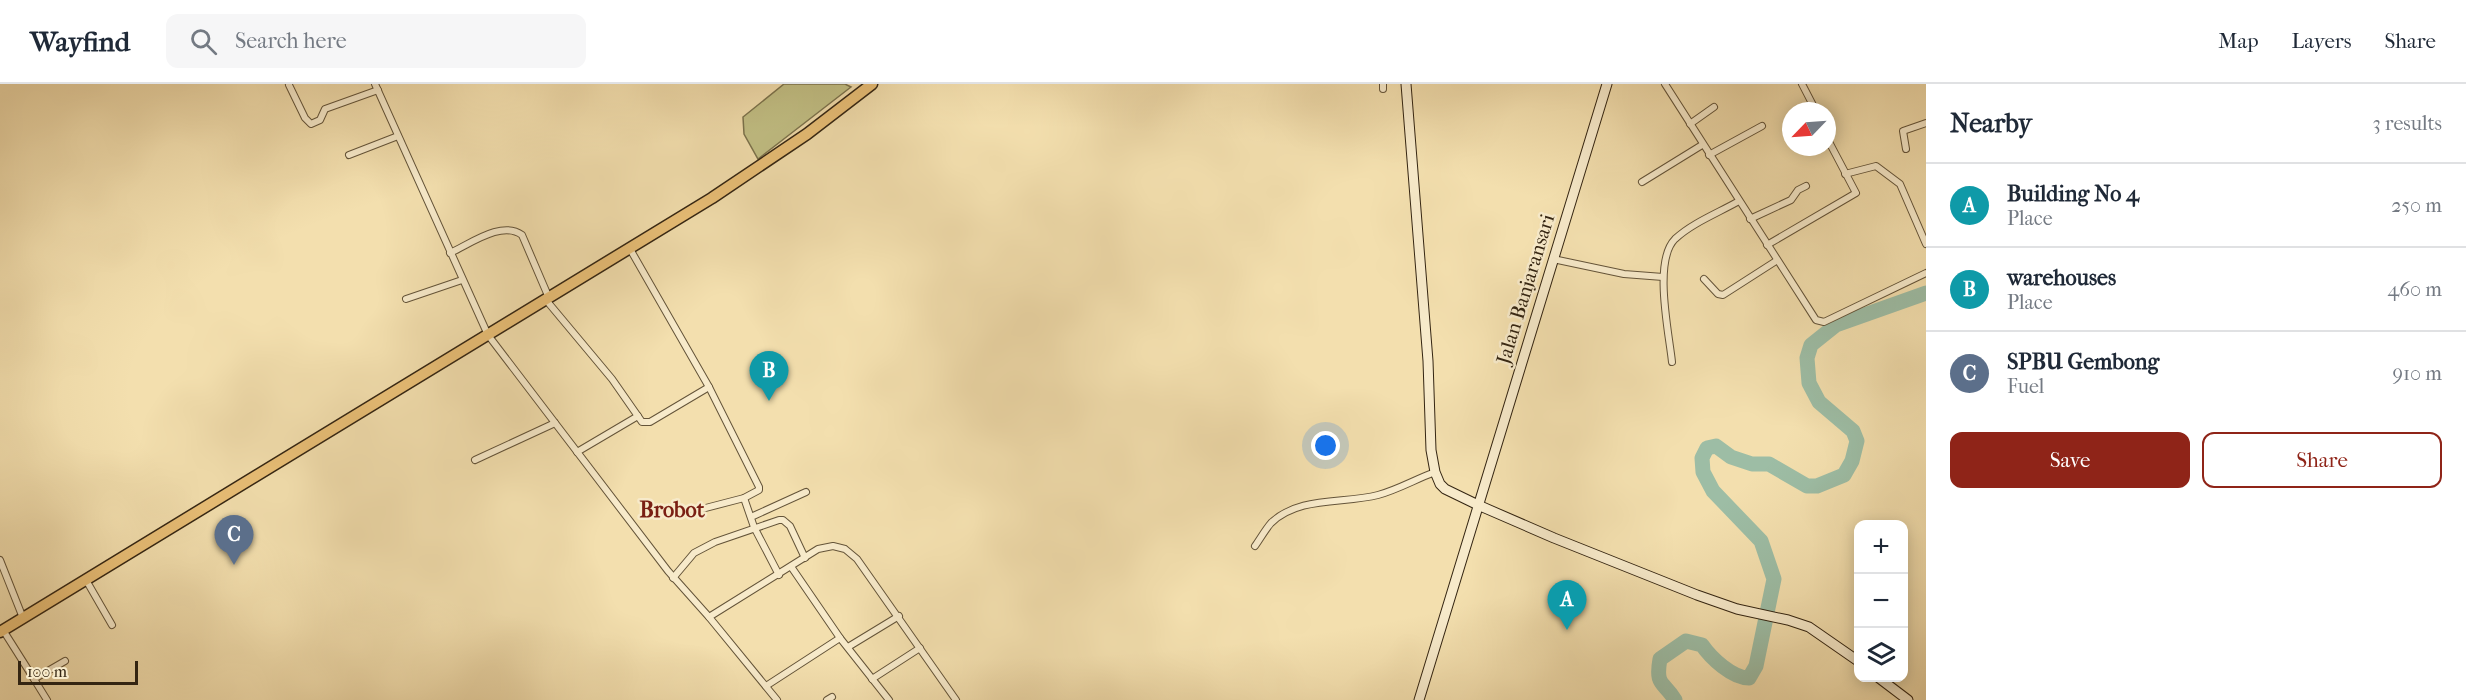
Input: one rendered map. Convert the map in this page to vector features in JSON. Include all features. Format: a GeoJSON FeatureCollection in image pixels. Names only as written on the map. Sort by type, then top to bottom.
{"type":"FeatureCollection","features":[{"type":"Feature","properties":{"kind":"main road"},"geometry":{"type":"LineString","coordinates":[[1,631],[630,249],[758,168],[872,84]]}},
{"type":"Feature","properties":{"kind":"street"},"geometry":{"type":"LineString","coordinates":[[1406,84],[1428,360],[1431,450],[1440,484],[1445,489],[1478,505],[1697,595],[1737,609],[1809,627],[1854,658]]}},
{"type":"Feature","properties":{"kind":"street","name":"Jalan Banjaransari"},"geometry":{"type":"LineString","coordinates":[[1419,700],[1607,84]]}},
{"type":"Feature","properties":{"kind":"street"},"geometry":{"type":"LineString","coordinates":[[1665,84],[1776,261],[1815,318],[1821,322],[1926,273]]}},
{"type":"Feature","properties":{"kind":"street"},"geometry":{"type":"LineString","coordinates":[[1802,84],[1811,102]]}},
{"type":"Feature","properties":{"kind":"street"},"geometry":{"type":"LineString","coordinates":[[290,85],[305,118],[311,124],[320,120],[325,109],[376,87],[488,335],[673,578],[709,617],[777,700]]}},
{"type":"Feature","properties":{"kind":"street"},"geometry":{"type":"LineString","coordinates":[[1690,124],[1714,107]]}},
{"type":"Feature","properties":{"kind":"street"},"geometry":{"type":"LineString","coordinates":[[1906,148],[1903,131],[1926,123]]}},
{"type":"Feature","properties":{"kind":"street"},"geometry":{"type":"LineString","coordinates":[[1709,156],[1762,126]]}},
{"type":"Feature","properties":{"kind":"street"},"geometry":{"type":"LineString","coordinates":[[349,155],[398,136]]}},
{"type":"Feature","properties":{"kind":"street"},"geometry":{"type":"LineString","coordinates":[[1642,182],[1702,145]]}},
{"type":"Feature","properties":{"kind":"street"},"geometry":{"type":"LineString","coordinates":[[1767,245],[1856,194],[1836,156]]}},
{"type":"Feature","properties":{"kind":"street"},"geometry":{"type":"LineString","coordinates":[[1845,174],[1876,166],[1898,181],[1926,244]]}},
{"type":"Feature","properties":{"kind":"street"},"geometry":{"type":"LineString","coordinates":[[1750,219],[1791,200],[1798,189],[1806,186]]}},
{"type":"Feature","properties":{"kind":"street"},"geometry":{"type":"LineString","coordinates":[[1672,362],[1663,277],[1667,253],[1675,239],[1739,201]]}},
{"type":"Feature","properties":{"kind":"street"},"geometry":{"type":"LineString","coordinates":[[450,253],[502,230],[515,231],[522,236],[547,299],[612,379],[642,422],[650,422],[709,387]]}},
{"type":"Feature","properties":{"kind":"street"},"geometry":{"type":"LineString","coordinates":[[630,249],[709,387],[759,487],[759,490],[744,498],[694,511]]}},
{"type":"Feature","properties":{"kind":"street"},"geometry":{"type":"LineString","coordinates":[[1553,259],[1624,274],[1663,277]]}},
{"type":"Feature","properties":{"kind":"street"},"geometry":{"type":"LineString","coordinates":[[1704,279],[1718,294],[1723,295],[1776,261]]}},
{"type":"Feature","properties":{"kind":"street"},"geometry":{"type":"LineString","coordinates":[[406,299],[462,280]]}},
{"type":"Feature","properties":{"kind":"street"},"geometry":{"type":"LineString","coordinates":[[578,452],[638,416]]}},
{"type":"Feature","properties":{"kind":"street"},"geometry":{"type":"LineString","coordinates":[[475,460],[555,423]]}},
{"type":"Feature","properties":{"kind":"street"},"geometry":{"type":"LineString","coordinates":[[1255,546],[1269,525],[1290,511],[1311,504],[1380,495],[1435,472]]}},
{"type":"Feature","properties":{"kind":"street"},"geometry":{"type":"LineString","coordinates":[[751,517],[806,492]]}},
{"type":"Feature","properties":{"kind":"street"},"geometry":{"type":"LineString","coordinates":[[744,498],[754,527],[779,575]]}},
{"type":"Feature","properties":{"kind":"street"},"geometry":{"type":"LineString","coordinates":[[673,578],[694,553],[715,542],[779,520],[786,522],[805,558]]}},
{"type":"Feature","properties":{"kind":"street"},"geometry":{"type":"LineString","coordinates":[[709,617],[826,546],[845,549],[857,559],[899,616],[956,700]]}},
{"type":"Feature","properties":{"kind":"street"},"geometry":{"type":"LineString","coordinates":[[0,560],[23,618]]}},
{"type":"Feature","properties":{"kind":"street"},"geometry":{"type":"LineString","coordinates":[[792,567],[840,638],[889,700]]}},
{"type":"Feature","properties":{"kind":"street"},"geometry":{"type":"LineString","coordinates":[[86,580],[112,626]]}},
{"type":"Feature","properties":{"kind":"street"},"geometry":{"type":"LineString","coordinates":[[848,647],[899,616]]}},
{"type":"Feature","properties":{"kind":"street"},"geometry":{"type":"LineString","coordinates":[[1,631],[47,700]]}},
{"type":"Feature","properties":{"kind":"street"},"geometry":{"type":"LineString","coordinates":[[766,686],[840,638]]}},
{"type":"Feature","properties":{"kind":"street"},"geometry":{"type":"LineString","coordinates":[[872,678],[920,648]]}},
{"type":"Feature","properties":{"kind":"street"},"geometry":{"type":"LineString","coordinates":[[34,679],[65,661]]}},
{"type":"Feature","properties":{"kind":"street"},"geometry":{"type":"LineString","coordinates":[[1884,682],[1908,700]]}},
{"type":"Feature","properties":{"kind":"shaded area"},"geometry":{"type":"Polygon","coordinates":[[[784,84],[845,84],[851,87],[758,159],[744,134],[743,117],[784,84]]]}},
{"type":"Feature","properties":{"kind":"waterway"},"geometry":{"type":"LineString","coordinates":[[1675,700],[1660,679],[1660,659],[1686,641],[1702,645],[1716,661],[1729,671],[1749,678],[1756,666],[1774,579],[1761,541],[1713,491],[1703,472],[1702,458],[1707,448],[1716,446],[1731,457],[1752,464],[1769,464],[1807,486],[1817,486],[1844,475],[1852,461],[1857,441],[1853,431],[1819,402],[1809,383],[1807,358],[1811,345],[1836,325],[1926,293]]}},
{"type":"Feature","properties":{"kind":"place","name":"warehouses"},"geometry":{"type":"Point","coordinates":[769,401]}},
{"type":"Feature","properties":{"kind":"place","name":"SPBU Gembong"},"geometry":{"type":"Point","coordinates":[234,565]}},
{"type":"Feature","properties":{"kind":"place","name":"Building No 4"},"geometry":{"type":"Point","coordinates":[1567,630]}},
{"type":"Feature","properties":{"kind":"district","name":"Brobot"},"geometry":{"type":"Point","coordinates":[672,509]}}]}
